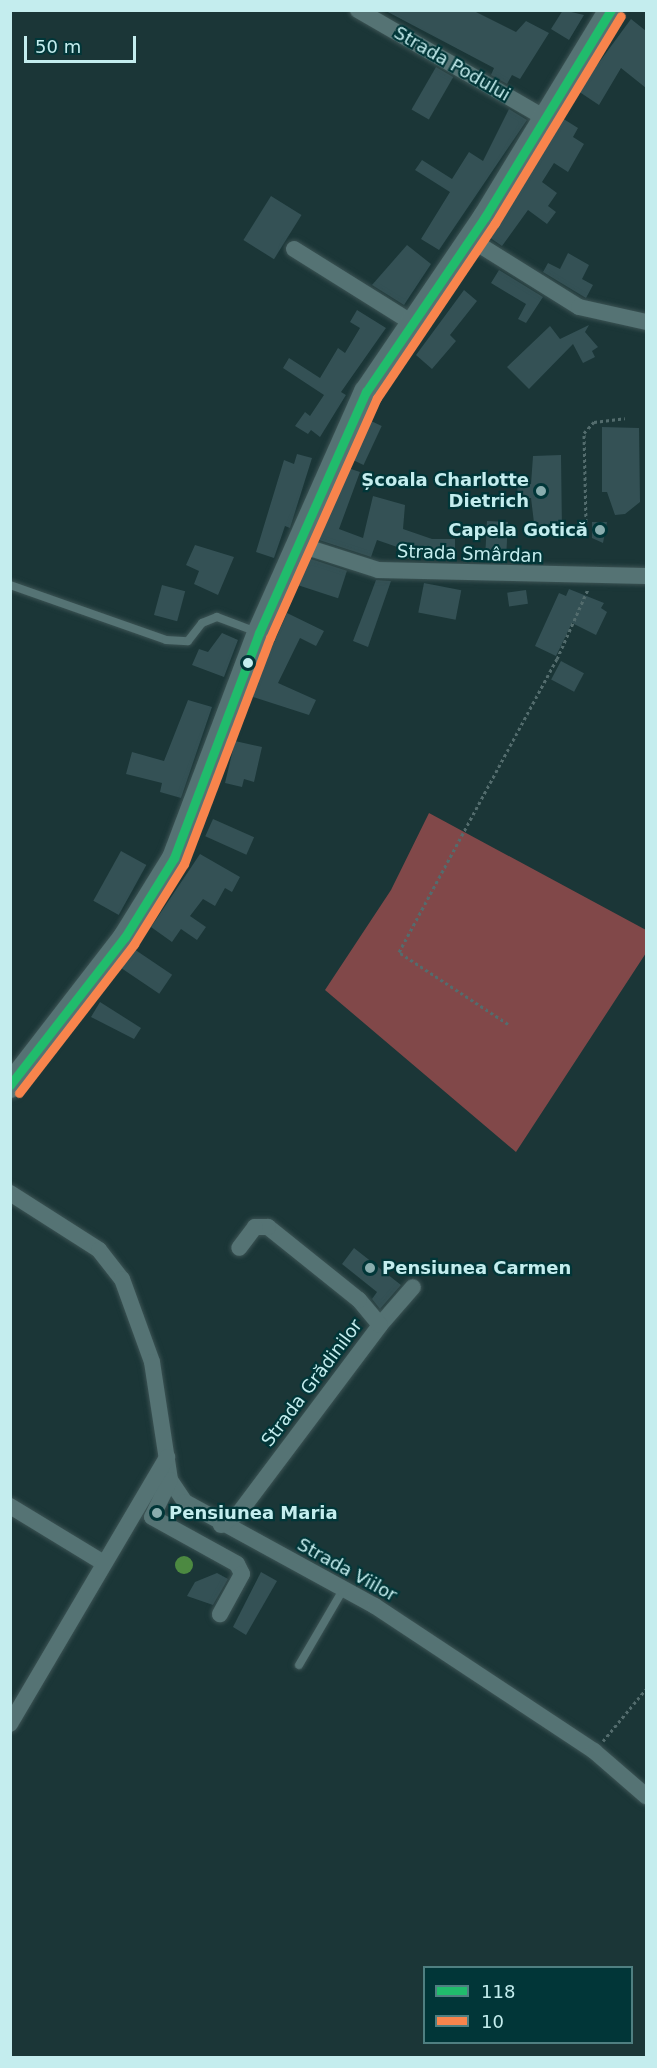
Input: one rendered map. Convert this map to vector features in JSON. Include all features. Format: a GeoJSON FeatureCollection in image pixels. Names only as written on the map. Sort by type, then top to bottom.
{"type":"FeatureCollection","features":[{"type":"Feature","properties":{"kind":"street","name":"Strada Podului"},"geometry":{"type":"LineString","coordinates":[[358,10],[547,119]]}},
{"type":"Feature","properties":{"kind":"street"},"geometry":{"type":"LineString","coordinates":[[10,1086],[125,937],[174,858],[259,633],[366,392],[411,322],[470,239],[547,119],[611,10]]}},
{"type":"Feature","properties":{"kind":"street"},"geometry":{"type":"LineString","coordinates":[[470,239],[579,307],[646,322]]}},
{"type":"Feature","properties":{"kind":"street"},"geometry":{"type":"LineString","coordinates":[[294,249],[411,322]]}},
{"type":"Feature","properties":{"kind":"street","name":"Strada Smârdan"},"geometry":{"type":"LineString","coordinates":[[297,544],[378,570],[646,576]]}},
{"type":"Feature","properties":{"kind":"street","name":"Strada Viilor"},"geometry":{"type":"LineString","coordinates":[[10,1193],[99,1250],[122,1279],[152,1362],[170,1480],[185,1502],[220,1525],[344,1588],[594,1751],[646,1796]]}},
{"type":"Feature","properties":{"kind":"street","name":"Strada Grădinilor"},"geometry":{"type":"LineString","coordinates":[[220,1525],[239,1513],[380,1325],[359,1300],[268,1227],[255,1227],[239,1248]]}},
{"type":"Feature","properties":{"kind":"street"},"geometry":{"type":"LineString","coordinates":[[380,1325],[413,1287]]}},
{"type":"Feature","properties":{"kind":"street"},"geometry":{"type":"LineString","coordinates":[[10,1724],[102,1562],[167,1457]]}},
{"type":"Feature","properties":{"kind":"street"},"geometry":{"type":"LineString","coordinates":[[170,1480],[152,1517],[237,1564],[242,1574],[220,1614]]}},
{"type":"Feature","properties":{"kind":"street"},"geometry":{"type":"LineString","coordinates":[[10,1506],[102,1562]]}},
{"type":"Feature","properties":{"kind":"lane"},"geometry":{"type":"LineString","coordinates":[[10,585],[166,640],[188,641],[202,623],[217,617],[259,633]]}},
{"type":"Feature","properties":{"kind":"lane"},"geometry":{"type":"LineString","coordinates":[[299,1665],[344,1588]]}},
{"type":"Feature","properties":{"kind":"path"},"geometry":{"type":"LineString","coordinates":[[586,522],[584,433],[594,422],[625,418]]}},
{"type":"Feature","properties":{"kind":"path"},"geometry":{"type":"LineString","coordinates":[[508,1024],[399,952],[557,658],[585,597]]}},
{"type":"Feature","properties":{"kind":"path"},"geometry":{"type":"LineString","coordinates":[[594,1751],[646,1689]]}},
{"type":"Feature","properties":{"kind":"shaded area"},"geometry":{"type":"Polygon","coordinates":[[[429,813],[646,930],[646,953],[516,1152],[325,990],[391,890],[429,813]]]}},
{"type":"Feature","properties":{"kind":"shaded area"},"geometry":{"type":"Polygon","coordinates":[[[184,1556],[190,1559],[193,1565],[190,1571],[184,1574],[178,1571],[175,1565],[178,1559],[184,1556]]]}},
{"type":"Feature","properties":{"kind":"building"},"geometry":{"type":"Polygon","coordinates":[[[384,10],[472,10],[516,32],[526,21],[549,33],[520,79],[512,75],[507,84],[491,75],[494,68],[384,10]]]}},
{"type":"Feature","properties":{"kind":"building"},"geometry":{"type":"Polygon","coordinates":[[[563,10],[584,15],[569,40],[551,29],[563,10]]]}},
{"type":"Feature","properties":{"kind":"building"},"geometry":{"type":"Polygon","coordinates":[[[631,19],[646,31],[646,88],[621,68],[599,105],[578,91],[631,19]]]}},
{"type":"Feature","properties":{"kind":"building"},"geometry":{"type":"Polygon","coordinates":[[[436,67],[453,77],[429,119],[412,109],[436,67]]]}},
{"type":"Feature","properties":{"kind":"building"},"geometry":{"type":"Polygon","coordinates":[[[509,109],[527,120],[439,250],[421,239],[450,192],[415,170],[422,160],[452,179],[469,152],[483,161],[509,109]]]}},
{"type":"Feature","properties":{"kind":"building"},"geometry":{"type":"Polygon","coordinates":[[[562,118],[578,128],[573,137],[584,144],[568,172],[554,163],[542,182],[557,193],[548,206],[556,212],[547,224],[528,210],[502,246],[489,237],[562,118]]]}},
{"type":"Feature","properties":{"kind":"building"},"geometry":{"type":"Polygon","coordinates":[[[271,196],[302,215],[274,259],[243,240],[271,196]]]}},
{"type":"Feature","properties":{"kind":"building"},"geometry":{"type":"Polygon","coordinates":[[[407,245],[431,264],[404,305],[372,285],[407,245]]]}},
{"type":"Feature","properties":{"kind":"building"},"geometry":{"type":"Polygon","coordinates":[[[568,253],[589,265],[582,279],[593,285],[586,298],[543,272],[548,263],[560,269],[568,253]]]}},
{"type":"Feature","properties":{"kind":"building"},"geometry":{"type":"Polygon","coordinates":[[[499,270],[543,297],[526,323],[518,319],[526,304],[491,283],[499,270]]]}},
{"type":"Feature","properties":{"kind":"building"},"geometry":{"type":"Polygon","coordinates":[[[464,290],[477,301],[450,335],[456,341],[432,369],[416,355],[464,290]]]}},
{"type":"Feature","properties":{"kind":"building"},"geometry":{"type":"Polygon","coordinates":[[[357,310],[386,328],[341,392],[346,395],[320,437],[311,430],[308,434],[295,426],[305,412],[310,416],[324,395],[283,368],[289,358],[320,378],[338,348],[345,353],[360,328],[350,322],[357,310]]]}},
{"type":"Feature","properties":{"kind":"building"},"geometry":{"type":"Polygon","coordinates":[[[589,325],[585,332],[598,347],[592,351],[595,357],[583,363],[573,344],[529,389],[507,367],[550,326],[560,339],[589,325]]]}},
{"type":"Feature","properties":{"kind":"building"},"geometry":{"type":"Polygon","coordinates":[[[369,420],[382,426],[364,465],[351,459],[369,420]]]}},
{"type":"Feature","properties":{"kind":"building"},"geometry":{"type":"Polygon","coordinates":[[[602,427],[639,428],[640,502],[625,514],[615,515],[607,492],[602,492],[602,427]]]}},
{"type":"Feature","properties":{"kind":"building"},"geometry":{"type":"Polygon","coordinates":[[[297,454],[312,458],[290,528],[285,526],[274,558],[256,552],[284,460],[294,464],[297,454]]]}},
{"type":"Feature","properties":{"kind":"building","name":"Școala Charlotte Dietrich"},"geometry":{"type":"Polygon","coordinates":[[[561,455],[562,530],[535,531],[531,498],[518,499],[517,485],[531,484],[533,456],[561,455]]]}},
{"type":"Feature","properties":{"kind":"building"},"geometry":{"type":"Polygon","coordinates":[[[348,468],[360,472],[339,529],[363,538],[373,496],[405,505],[403,529],[432,539],[455,539],[455,552],[416,552],[412,560],[397,555],[400,548],[377,540],[371,557],[319,540],[348,468]]]}},
{"type":"Feature","properties":{"kind":"building"},"geometry":{"type":"Polygon","coordinates":[[[487,521],[508,522],[506,557],[485,556],[487,521]]]}},
{"type":"Feature","properties":{"kind":"building","name":"Capela Gotică"},"geometry":{"type":"Polygon","coordinates":[[[592,522],[607,522],[603,543],[592,538],[592,522]]]}},
{"type":"Feature","properties":{"kind":"building"},"geometry":{"type":"Polygon","coordinates":[[[195,545],[234,557],[218,595],[194,584],[199,571],[186,565],[195,545]]]}},
{"type":"Feature","properties":{"kind":"building"},"geometry":{"type":"Polygon","coordinates":[[[308,558],[347,571],[338,598],[299,586],[308,558]]]}},
{"type":"Feature","properties":{"kind":"building"},"geometry":{"type":"Polygon","coordinates":[[[376,580],[391,581],[368,647],[353,641],[376,580]]]}},
{"type":"Feature","properties":{"kind":"building"},"geometry":{"type":"Polygon","coordinates":[[[424,583],[461,590],[456,620],[418,612],[424,583]]]}},
{"type":"Feature","properties":{"kind":"building"},"geometry":{"type":"Polygon","coordinates":[[[162,585],[185,591],[177,621],[154,615],[162,585]]]}},
{"type":"Feature","properties":{"kind":"building"},"geometry":{"type":"Polygon","coordinates":[[[569,589],[604,603],[601,608],[607,612],[596,635],[572,623],[556,656],[535,646],[559,593],[566,596],[569,589]]]}},
{"type":"Feature","properties":{"kind":"building"},"geometry":{"type":"Polygon","coordinates":[[[526,590],[528,604],[509,607],[507,593],[526,590]]]}},
{"type":"Feature","properties":{"kind":"building"},"geometry":{"type":"Polygon","coordinates":[[[287,613],[324,631],[316,646],[300,638],[278,683],[316,700],[309,715],[250,696],[287,613]]]}},
{"type":"Feature","properties":{"kind":"building"},"geometry":{"type":"Polygon","coordinates":[[[222,633],[238,640],[224,677],[192,665],[199,649],[208,652],[222,633]]]}},
{"type":"Feature","properties":{"kind":"building"},"geometry":{"type":"Polygon","coordinates":[[[561,661],[584,673],[574,692],[551,680],[561,661]]]}},
{"type":"Feature","properties":{"kind":"building"},"geometry":{"type":"Polygon","coordinates":[[[188,700],[212,707],[181,798],[160,792],[162,783],[126,774],[132,752],[164,761],[188,700]]]}},
{"type":"Feature","properties":{"kind":"building"},"geometry":{"type":"Polygon","coordinates":[[[235,741],[262,747],[254,782],[244,779],[242,787],[225,783],[235,741]]]}},
{"type":"Feature","properties":{"kind":"building"},"geometry":{"type":"Polygon","coordinates":[[[213,819],[254,837],[246,855],[205,836],[213,819]]]}},
{"type":"Feature","properties":{"kind":"building"},"geometry":{"type":"Polygon","coordinates":[[[121,851],[146,865],[119,915],[93,901],[121,851]]]}},
{"type":"Feature","properties":{"kind":"building"},"geometry":{"type":"Polygon","coordinates":[[[200,854],[240,877],[232,892],[225,888],[215,906],[203,899],[190,916],[206,927],[197,940],[181,929],[172,942],[151,927],[200,854]]]}},
{"type":"Feature","properties":{"kind":"building"},"geometry":{"type":"Polygon","coordinates":[[[134,949],[172,975],[159,994],[121,968],[134,949]]]}},
{"type":"Feature","properties":{"kind":"building"},"geometry":{"type":"Polygon","coordinates":[[[100,1002],[141,1028],[134,1039],[91,1017],[100,1002]]]}},
{"type":"Feature","properties":{"kind":"building"},"geometry":{"type":"Polygon","coordinates":[[[354,1248],[401,1285],[380,1309],[372,1299],[377,1292],[342,1264],[354,1248]]]}},
{"type":"Feature","properties":{"kind":"building"},"geometry":{"type":"Polygon","coordinates":[[[261,1572],[277,1581],[246,1635],[233,1627],[261,1572]]]}},
{"type":"Feature","properties":{"kind":"building"},"geometry":{"type":"Polygon","coordinates":[[[217,1573],[228,1579],[213,1605],[187,1596],[195,1582],[217,1573]]]}},
{"type":"Feature","properties":{"kind":"transit line","name":"118"},"geometry":{"type":"LineString","coordinates":[[10,1085],[125,937],[174,858],[259,633],[366,392],[485,217],[611,10]]}},
{"type":"Feature","properties":{"kind":"transit line","name":"10"},"geometry":{"type":"LineString","coordinates":[[19,1093],[134,944],[184,864],[270,638],[377,398],[495,223],[621,16]]}},
{"type":"Feature","properties":{"kind":"place","name":"Școala Charlotte Dietrich"},"geometry":{"type":"Point","coordinates":[541,491]}},
{"type":"Feature","properties":{"kind":"place","name":"Capela Gotică"},"geometry":{"type":"Point","coordinates":[600,530]}},
{"type":"Feature","properties":{"kind":"place","name":"Pensiunea Carmen"},"geometry":{"type":"Point","coordinates":[370,1268]}},
{"type":"Feature","properties":{"kind":"place","name":"Pensiunea Maria"},"geometry":{"type":"Point","coordinates":[157,1513]}}]}
